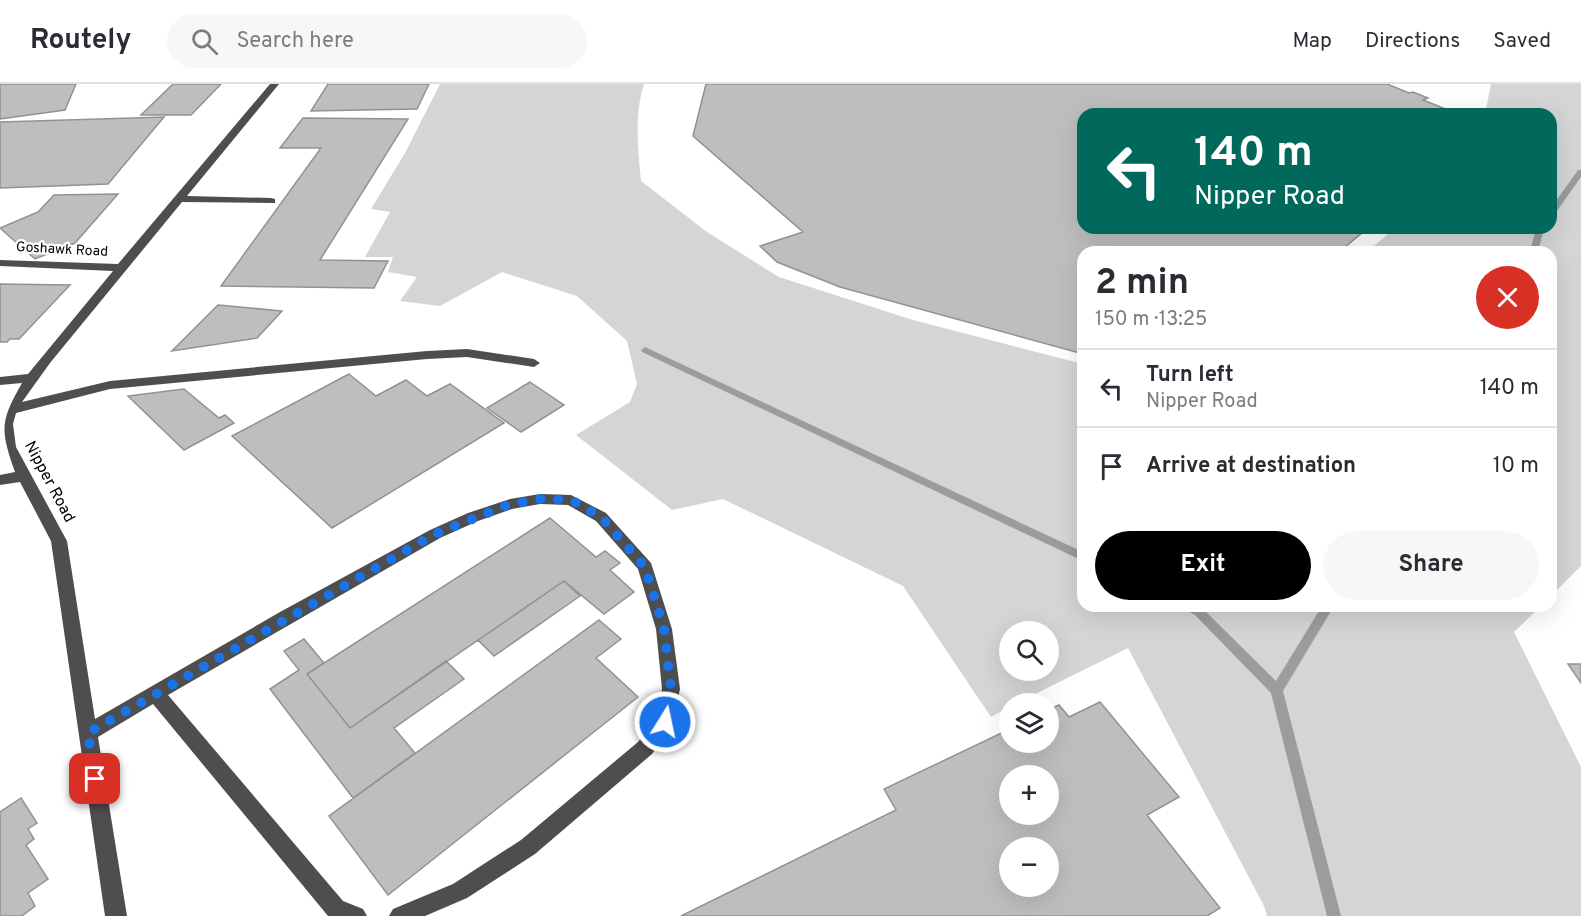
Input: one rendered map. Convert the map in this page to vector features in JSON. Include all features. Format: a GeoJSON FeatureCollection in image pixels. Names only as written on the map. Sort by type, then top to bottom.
{"type":"FeatureCollection","features":[{"type":"Feature","properties":{"kind":"street"},"geometry":{"type":"LineString","coordinates":[[10,410],[32,378],[275,84]]}},
{"type":"Feature","properties":{"kind":"street"},"geometry":{"type":"LineString","coordinates":[[180,199],[271,201]]}},
{"type":"Feature","properties":{"kind":"street","name":"Goshawk Road"},"geometry":{"type":"LineString","coordinates":[[0,262],[122,268]]}},
{"type":"Feature","properties":{"kind":"street"},"geometry":{"type":"LineString","coordinates":[[10,410],[110,385],[427,355],[467,353],[534,363]]}},
{"type":"Feature","properties":{"kind":"street"},"geometry":{"type":"LineString","coordinates":[[0,381],[32,378]]}},
{"type":"Feature","properties":{"kind":"street","name":"Nipper Road"},"geometry":{"type":"LineString","coordinates":[[10,410],[6,424],[9,447],[59,541],[116,916]]}},
{"type":"Feature","properties":{"kind":"street"},"geometry":{"type":"LineString","coordinates":[[0,480],[25,476]]}},
{"type":"Feature","properties":{"kind":"street"},"geometry":{"type":"LineString","coordinates":[[88,733],[435,534],[473,517],[510,504],[540,499],[571,500],[601,517],[645,567],[665,639],[671,689],[665,722],[645,748],[528,847],[460,891],[400,916]]}},
{"type":"Feature","properties":{"kind":"street"},"geometry":{"type":"LineString","coordinates":[[156,694],[336,909],[356,916]]}},
{"type":"Feature","properties":{"kind":"shaded area"},"geometry":{"type":"Polygon","coordinates":[[[440,84],[644,84],[638,120],[641,181],[707,232],[779,277],[913,320],[1077,362],[1077,612],[1535,612],[1514,632],[1581,767],[1581,916],[1267,916],[1264,906],[1128,648],[1037,693],[999,693],[999,713],[991,717],[903,586],[723,499],[672,510],[576,435],[630,402],[637,384],[627,341],[577,296],[502,272],[440,306],[400,301],[417,277],[388,272],[393,257],[365,257],[390,212],[371,209],[405,153],[440,84]]]}},
{"type":"Feature","properties":{"kind":"shaded area"},"geometry":{"type":"Polygon","coordinates":[[[1491,84],[1581,84],[1581,566],[1557,590],[1557,246],[1374,246],[1388,234],[1557,234],[1557,108],[1486,108],[1491,84]]]}},
{"type":"Feature","properties":{"kind":"building"},"geometry":{"type":"Polygon","coordinates":[[[0,84],[76,84],[65,110],[0,119],[0,84]]]}},
{"type":"Feature","properties":{"kind":"building"},"geometry":{"type":"Polygon","coordinates":[[[173,84],[221,84],[191,115],[141,115],[173,84]]]}},
{"type":"Feature","properties":{"kind":"building"},"geometry":{"type":"Polygon","coordinates":[[[328,84],[429,84],[417,109],[311,111],[328,84]]]}},
{"type":"Feature","properties":{"kind":"building"},"geometry":{"type":"Polygon","coordinates":[[[706,84],[1387,84],[1428,98],[1423,100],[1443,108],[1077,108],[1077,234],[1361,234],[1346,246],[1077,246],[1077,352],[840,287],[777,262],[760,246],[803,232],[693,136],[706,84]]]}},
{"type":"Feature","properties":{"kind":"building"},"geometry":{"type":"Polygon","coordinates":[[[164,117],[108,184],[0,188],[0,122],[164,117]]]}},
{"type":"Feature","properties":{"kind":"building"},"geometry":{"type":"Polygon","coordinates":[[[303,118],[408,119],[320,260],[388,261],[374,288],[221,286],[321,148],[280,148],[303,118]]]}},
{"type":"Feature","properties":{"kind":"building"},"geometry":{"type":"Polygon","coordinates":[[[118,194],[75,243],[35,259],[0,228],[38,212],[54,195],[118,194]]]}},
{"type":"Feature","properties":{"kind":"building"},"geometry":{"type":"Polygon","coordinates":[[[0,284],[70,285],[19,339],[0,342],[0,284]]]}},
{"type":"Feature","properties":{"kind":"building"},"geometry":{"type":"Polygon","coordinates":[[[218,305],[282,311],[257,338],[172,351],[218,305]]]}},
{"type":"Feature","properties":{"kind":"building"},"geometry":{"type":"Polygon","coordinates":[[[349,374],[376,396],[406,380],[427,396],[450,384],[504,423],[332,528],[232,436],[349,374]]]}},
{"type":"Feature","properties":{"kind":"building"},"geometry":{"type":"Polygon","coordinates":[[[530,382],[564,405],[521,432],[487,408],[530,382]]]}},
{"type":"Feature","properties":{"kind":"building"},"geometry":{"type":"Polygon","coordinates":[[[184,389],[219,418],[225,415],[234,423],[184,450],[128,396],[184,389]]]}},
{"type":"Feature","properties":{"kind":"building"},"geometry":{"type":"Polygon","coordinates":[[[550,518],[596,557],[605,551],[620,563],[610,570],[634,592],[604,614],[564,581],[350,728],[307,674],[550,518]]]}},
{"type":"Feature","properties":{"kind":"building"},"geometry":{"type":"Polygon","coordinates":[[[564,581],[580,596],[494,656],[478,640],[564,581]]]}},
{"type":"Feature","properties":{"kind":"building"},"geometry":{"type":"Polygon","coordinates":[[[599,620],[621,639],[596,658],[638,697],[388,895],[329,816],[599,620]]]}},
{"type":"Feature","properties":{"kind":"building"},"geometry":{"type":"Polygon","coordinates":[[[304,639],[324,663],[307,674],[350,728],[446,661],[464,679],[394,728],[415,753],[353,798],[270,689],[299,670],[284,651],[304,639]]]}},
{"type":"Feature","properties":{"kind":"building"},"geometry":{"type":"Polygon","coordinates":[[[1568,664],[1581,664],[1581,683],[1568,664]]]}},
{"type":"Feature","properties":{"kind":"building"},"geometry":{"type":"Polygon","coordinates":[[[1100,702],[1179,797],[1147,815],[1220,908],[1207,916],[681,916],[896,810],[884,789],[999,734],[999,753],[1059,753],[1059,705],[1069,717],[1100,702]]]}},
{"type":"Feature","properties":{"kind":"building"},"geometry":{"type":"Polygon","coordinates":[[[21,798],[37,823],[28,829],[34,839],[26,845],[48,879],[28,893],[35,906],[22,916],[0,916],[0,812],[21,798]]]}},
{"type":"Feature","properties":{"kind":"waterway"},"geometry":{"type":"LineString","coordinates":[[1557,205],[1581,172]]}},
{"type":"Feature","properties":{"kind":"waterway"},"geometry":{"type":"LineString","coordinates":[[1536,246],[1538,234]]}},
{"type":"Feature","properties":{"kind":"waterway"},"geometry":{"type":"LineString","coordinates":[[645,350],[1077,554]]}},
{"type":"Feature","properties":{"kind":"waterway"},"geometry":{"type":"LineString","coordinates":[[1199,612],[1277,690]]}},
{"type":"Feature","properties":{"kind":"waterway"},"geometry":{"type":"LineString","coordinates":[[1277,690],[1324,612]]}},
{"type":"Feature","properties":{"kind":"waterway"},"geometry":{"type":"LineString","coordinates":[[1277,690],[1334,916]]}},
{"type":"Feature","properties":{"kind":"route"},"geometry":{"type":"LineString","coordinates":[[95,779],[88,733],[286,617],[435,534],[510,504],[540,499],[571,500],[601,517],[645,567],[664,629],[671,689],[665,722]]}}]}
